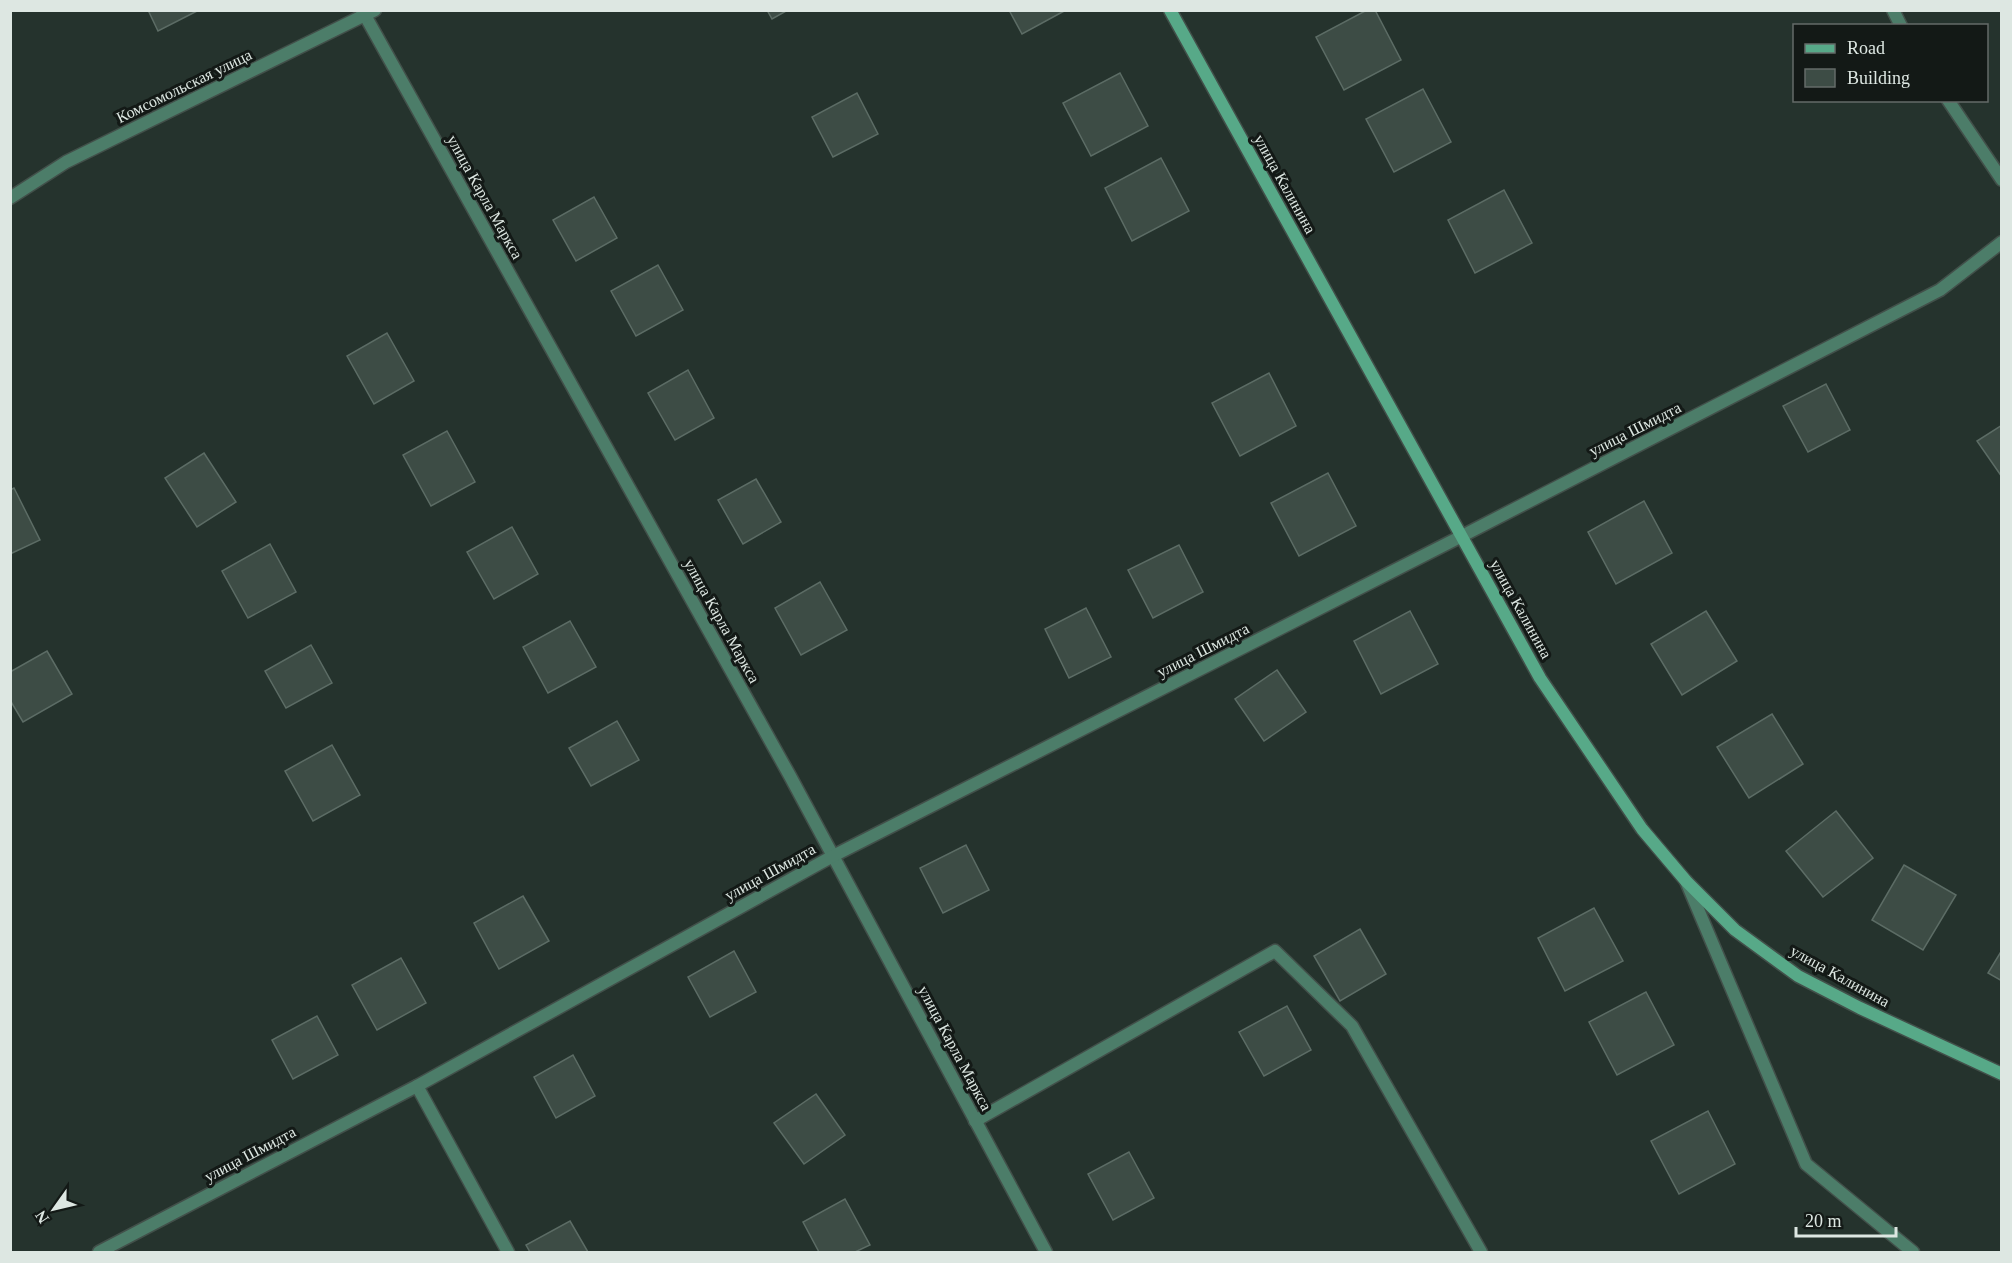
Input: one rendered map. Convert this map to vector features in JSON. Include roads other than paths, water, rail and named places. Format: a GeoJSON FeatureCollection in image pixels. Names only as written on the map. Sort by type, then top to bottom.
{"type":"FeatureCollection","features":[{"type":"Feature","properties":{"kind":"main road","name":"улица Калинина"},"geometry":{"type":"LineString","coordinates":[[1170,10],[1540,678],[1642,829],[1686,881],[1735,930],[1798,976],[1860,1008],[2001,1074]]}},
{"type":"Feature","properties":{"kind":"street"},"geometry":{"type":"LineString","coordinates":[[1893,10],[1900,24]]}},
{"type":"Feature","properties":{"kind":"street","name":"Комсомольская улица"},"geometry":{"type":"LineString","coordinates":[[10,198],[66,162],[368,12]]}},
{"type":"Feature","properties":{"kind":"street","name":"улица Карла Маркса"},"geometry":{"type":"LineString","coordinates":[[368,12],[833,856],[1046,1252]]}},
{"type":"Feature","properties":{"kind":"street"},"geometry":{"type":"LineString","coordinates":[[1949,102],[2001,180]]}},
{"type":"Feature","properties":{"kind":"street","name":"улица Шмидта"},"geometry":{"type":"LineString","coordinates":[[99,1252],[417,1086],[833,856],[1940,290],[2001,242]]}},
{"type":"Feature","properties":{"kind":"street"},"geometry":{"type":"LineString","coordinates":[[1686,881],[1806,1164],[1913,1252]]}},
{"type":"Feature","properties":{"kind":"street"},"geometry":{"type":"LineString","coordinates":[[975,1121],[1275,951],[1352,1026],[1481,1252]]}},
{"type":"Feature","properties":{"kind":"street"},"geometry":{"type":"LineString","coordinates":[[417,1086],[508,1252]]}}]}
